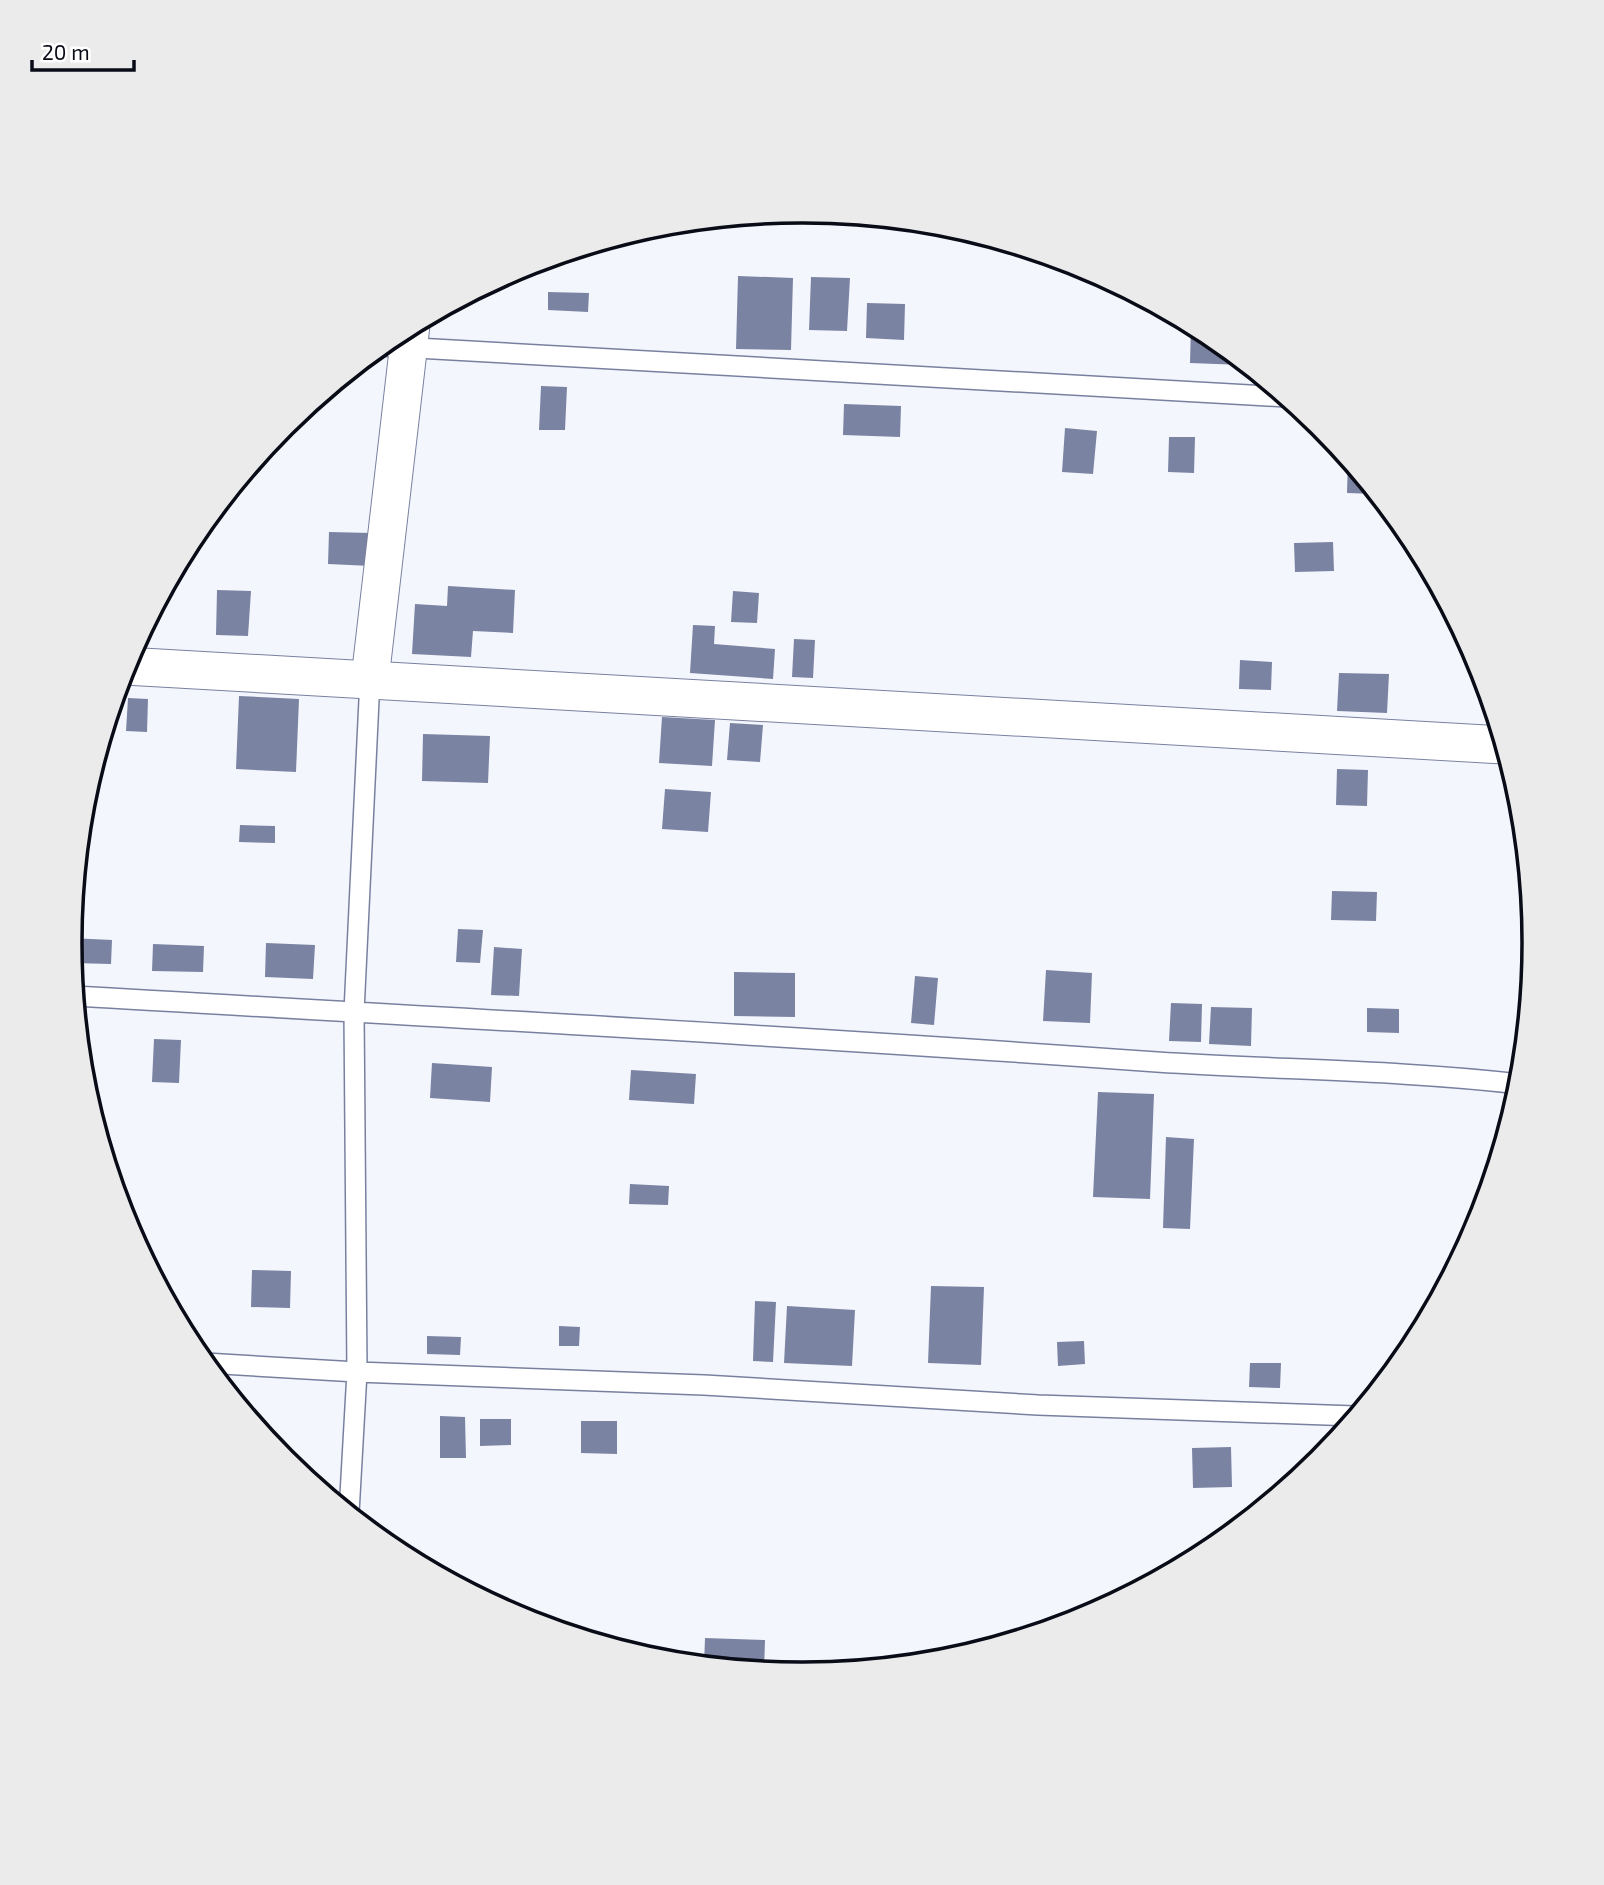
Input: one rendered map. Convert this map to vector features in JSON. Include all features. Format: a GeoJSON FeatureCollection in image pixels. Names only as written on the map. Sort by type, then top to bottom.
{"type":"FeatureCollection","features":[{"type":"Feature","properties":{"kind":"street"},"geometry":{"type":"LineString","coordinates":[[370,679],[400,345]]}},
{"type":"Feature","properties":{"kind":"street"},"geometry":{"type":"LineString","coordinates":[[137,667],[1494,744]]}},
{"type":"Feature","properties":{"kind":"lane"},"geometry":{"type":"LineString","coordinates":[[409,340],[1271,396]]}},
{"type":"Feature","properties":{"kind":"lane"},"geometry":{"type":"LineString","coordinates":[[350,1502],[357,1372],[354,1012],[370,679]]}},
{"type":"Feature","properties":{"kind":"lane"},"geometry":{"type":"LineString","coordinates":[[85,997],[899,1043],[1508,1083]]}},
{"type":"Feature","properties":{"kind":"lane"},"geometry":{"type":"LineString","coordinates":[[219,1364],[357,1372],[704,1385],[1038,1405],[1344,1416]]}},
{"type":"Feature","properties":{"kind":"building"},"geometry":{"type":"Polygon","coordinates":[[[738,276],[793,278],[791,350],[736,349],[738,276]]]}},
{"type":"Feature","properties":{"kind":"building"},"geometry":{"type":"Polygon","coordinates":[[[811,277],[850,278],[847,331],[809,330],[811,277]]]}},
{"type":"Feature","properties":{"kind":"building"},"geometry":{"type":"Polygon","coordinates":[[[548,292],[589,293],[588,312],[548,310],[548,292]]]}},
{"type":"Feature","properties":{"kind":"building"},"geometry":{"type":"Polygon","coordinates":[[[867,303],[905,304],[904,340],[866,338],[867,303]]]}},
{"type":"Feature","properties":{"kind":"building"},"geometry":{"type":"Polygon","coordinates":[[[1191,337],[1231,365],[1190,363],[1191,337]]]}},
{"type":"Feature","properties":{"kind":"building"},"geometry":{"type":"Polygon","coordinates":[[[541,386],[567,387],[565,430],[539,430],[541,386]]]}},
{"type":"Feature","properties":{"kind":"building"},"geometry":{"type":"Polygon","coordinates":[[[844,404],[901,406],[900,437],[843,435],[844,404]]]}},
{"type":"Feature","properties":{"kind":"building"},"geometry":{"type":"Polygon","coordinates":[[[1065,428],[1097,431],[1093,474],[1062,472],[1065,428]]]}},
{"type":"Feature","properties":{"kind":"building"},"geometry":{"type":"Polygon","coordinates":[[[1169,437],[1195,437],[1194,473],[1168,472],[1169,437]]]}},
{"type":"Feature","properties":{"kind":"building"},"geometry":{"type":"Polygon","coordinates":[[[1348,473],[1364,494],[1347,493],[1348,473]]]}},
{"type":"Feature","properties":{"kind":"building"},"geometry":{"type":"Polygon","coordinates":[[[329,532],[372,533],[371,566],[328,564],[329,532]]]}},
{"type":"Feature","properties":{"kind":"building"},"geometry":{"type":"Polygon","coordinates":[[[1333,542],[1334,571],[1295,572],[1294,543],[1333,542]]]}},
{"type":"Feature","properties":{"kind":"building"},"geometry":{"type":"Polygon","coordinates":[[[448,586],[515,590],[513,633],[473,631],[471,657],[412,654],[415,604],[447,606],[448,586]]]}},
{"type":"Feature","properties":{"kind":"building"},"geometry":{"type":"Polygon","coordinates":[[[217,590],[251,591],[248,636],[216,635],[217,590]]]}},
{"type":"Feature","properties":{"kind":"building"},"geometry":{"type":"Polygon","coordinates":[[[733,591],[759,593],[757,623],[731,622],[733,591]]]}},
{"type":"Feature","properties":{"kind":"building"},"geometry":{"type":"Polygon","coordinates":[[[693,625],[715,626],[714,644],[775,649],[773,679],[690,673],[693,625]]]}},
{"type":"Feature","properties":{"kind":"building"},"geometry":{"type":"Polygon","coordinates":[[[794,639],[815,640],[813,678],[792,677],[794,639]]]}},
{"type":"Feature","properties":{"kind":"building"},"geometry":{"type":"Polygon","coordinates":[[[1240,660],[1272,662],[1271,690],[1239,689],[1240,660]]]}},
{"type":"Feature","properties":{"kind":"building"},"geometry":{"type":"Polygon","coordinates":[[[1339,673],[1389,674],[1387,713],[1337,711],[1339,673]]]}},
{"type":"Feature","properties":{"kind":"building"},"geometry":{"type":"Polygon","coordinates":[[[239,696],[299,699],[296,772],[236,769],[239,696]]]}},
{"type":"Feature","properties":{"kind":"building"},"geometry":{"type":"Polygon","coordinates":[[[128,698],[148,699],[147,732],[126,731],[128,698]]]}},
{"type":"Feature","properties":{"kind":"building"},"geometry":{"type":"Polygon","coordinates":[[[662,717],[715,720],[712,766],[659,763],[662,717]]]}},
{"type":"Feature","properties":{"kind":"building"},"geometry":{"type":"Polygon","coordinates":[[[730,723],[763,725],[760,762],[727,760],[730,723]]]}},
{"type":"Feature","properties":{"kind":"building"},"geometry":{"type":"Polygon","coordinates":[[[423,734],[490,736],[488,783],[422,781],[423,734]]]}},
{"type":"Feature","properties":{"kind":"building"},"geometry":{"type":"Polygon","coordinates":[[[1337,769],[1368,770],[1367,806],[1336,805],[1337,769]]]}},
{"type":"Feature","properties":{"kind":"building"},"geometry":{"type":"Polygon","coordinates":[[[665,789],[711,792],[708,832],[662,829],[665,789]]]}},
{"type":"Feature","properties":{"kind":"building"},"geometry":{"type":"Polygon","coordinates":[[[240,825],[275,826],[275,843],[239,842],[240,825]]]}},
{"type":"Feature","properties":{"kind":"building"},"geometry":{"type":"Polygon","coordinates":[[[1332,891],[1377,892],[1376,921],[1331,920],[1332,891]]]}},
{"type":"Feature","properties":{"kind":"building"},"geometry":{"type":"Polygon","coordinates":[[[458,929],[483,930],[480,963],[456,962],[458,929]]]}},
{"type":"Feature","properties":{"kind":"building"},"geometry":{"type":"Polygon","coordinates":[[[82,939],[112,940],[111,964],[83,963],[82,939]]]}},
{"type":"Feature","properties":{"kind":"building"},"geometry":{"type":"Polygon","coordinates":[[[266,943],[315,945],[313,979],[265,977],[266,943]]]}},
{"type":"Feature","properties":{"kind":"building"},"geometry":{"type":"Polygon","coordinates":[[[153,944],[204,946],[203,972],[152,971],[153,944]]]}},
{"type":"Feature","properties":{"kind":"building"},"geometry":{"type":"Polygon","coordinates":[[[494,947],[522,949],[519,996],[491,995],[494,947]]]}},
{"type":"Feature","properties":{"kind":"building"},"geometry":{"type":"Polygon","coordinates":[[[1046,970],[1092,973],[1090,1023],[1043,1021],[1046,970]]]}},
{"type":"Feature","properties":{"kind":"building"},"geometry":{"type":"Polygon","coordinates":[[[734,972],[795,973],[795,1017],[734,1016],[734,972]]]}},
{"type":"Feature","properties":{"kind":"building"},"geometry":{"type":"Polygon","coordinates":[[[915,976],[938,978],[934,1025],[911,1023],[915,976]]]}},
{"type":"Feature","properties":{"kind":"building"},"geometry":{"type":"Polygon","coordinates":[[[1171,1003],[1202,1004],[1201,1042],[1169,1041],[1171,1003]]]}},
{"type":"Feature","properties":{"kind":"building"},"geometry":{"type":"Polygon","coordinates":[[[1211,1007],[1252,1008],[1251,1046],[1209,1044],[1211,1007]]]}},
{"type":"Feature","properties":{"kind":"building"},"geometry":{"type":"Polygon","coordinates":[[[1367,1008],[1399,1009],[1399,1033],[1367,1032],[1367,1008]]]}},
{"type":"Feature","properties":{"kind":"building"},"geometry":{"type":"Polygon","coordinates":[[[154,1039],[181,1040],[179,1083],[152,1082],[154,1039]]]}},
{"type":"Feature","properties":{"kind":"building"},"geometry":{"type":"Polygon","coordinates":[[[432,1063],[492,1067],[490,1102],[430,1098],[432,1063]]]}},
{"type":"Feature","properties":{"kind":"building"},"geometry":{"type":"Polygon","coordinates":[[[631,1070],[696,1074],[694,1104],[629,1100],[631,1070]]]}},
{"type":"Feature","properties":{"kind":"building"},"geometry":{"type":"Polygon","coordinates":[[[1098,1092],[1154,1094],[1150,1199],[1093,1197],[1098,1092]]]}},
{"type":"Feature","properties":{"kind":"building"},"geometry":{"type":"Polygon","coordinates":[[[1166,1137],[1194,1139],[1190,1229],[1163,1228],[1166,1137]]]}},
{"type":"Feature","properties":{"kind":"building"},"geometry":{"type":"Polygon","coordinates":[[[630,1184],[669,1186],[668,1205],[629,1204],[630,1184]]]}},
{"type":"Feature","properties":{"kind":"building"},"geometry":{"type":"Polygon","coordinates":[[[252,1270],[291,1271],[290,1308],[251,1307],[252,1270]]]}},
{"type":"Feature","properties":{"kind":"building"},"geometry":{"type":"Polygon","coordinates":[[[931,1286],[984,1287],[981,1365],[928,1363],[931,1286]]]}},
{"type":"Feature","properties":{"kind":"building"},"geometry":{"type":"Polygon","coordinates":[[[755,1301],[776,1302],[773,1362],[753,1361],[755,1301]]]}},
{"type":"Feature","properties":{"kind":"building"},"geometry":{"type":"Polygon","coordinates":[[[787,1306],[855,1310],[852,1366],[784,1363],[787,1306]]]}},
{"type":"Feature","properties":{"kind":"building"},"geometry":{"type":"Polygon","coordinates":[[[559,1326],[580,1327],[579,1346],[559,1346],[559,1326]]]}},
{"type":"Feature","properties":{"kind":"building"},"geometry":{"type":"Polygon","coordinates":[[[427,1336],[461,1337],[460,1355],[427,1354],[427,1336]]]}},
{"type":"Feature","properties":{"kind":"building"},"geometry":{"type":"Polygon","coordinates":[[[1084,1341],[1085,1364],[1058,1366],[1057,1342],[1084,1341]]]}},
{"type":"Feature","properties":{"kind":"building"},"geometry":{"type":"Polygon","coordinates":[[[1250,1363],[1281,1363],[1280,1388],[1249,1387],[1250,1363]]]}},
{"type":"Feature","properties":{"kind":"building"},"geometry":{"type":"Polygon","coordinates":[[[440,1416],[465,1417],[466,1458],[440,1458],[440,1416]]]}},
{"type":"Feature","properties":{"kind":"building"},"geometry":{"type":"Polygon","coordinates":[[[480,1419],[511,1419],[511,1445],[480,1446],[480,1419]]]}},
{"type":"Feature","properties":{"kind":"building"},"geometry":{"type":"Polygon","coordinates":[[[581,1421],[617,1421],[617,1454],[581,1453],[581,1421]]]}},
{"type":"Feature","properties":{"kind":"building"},"geometry":{"type":"Polygon","coordinates":[[[1231,1447],[1232,1487],[1193,1488],[1192,1448],[1231,1447]]]}},
{"type":"Feature","properties":{"kind":"building"},"geometry":{"type":"Polygon","coordinates":[[[705,1638],[765,1640],[764,1661],[704,1655],[705,1638]]]}}]}
